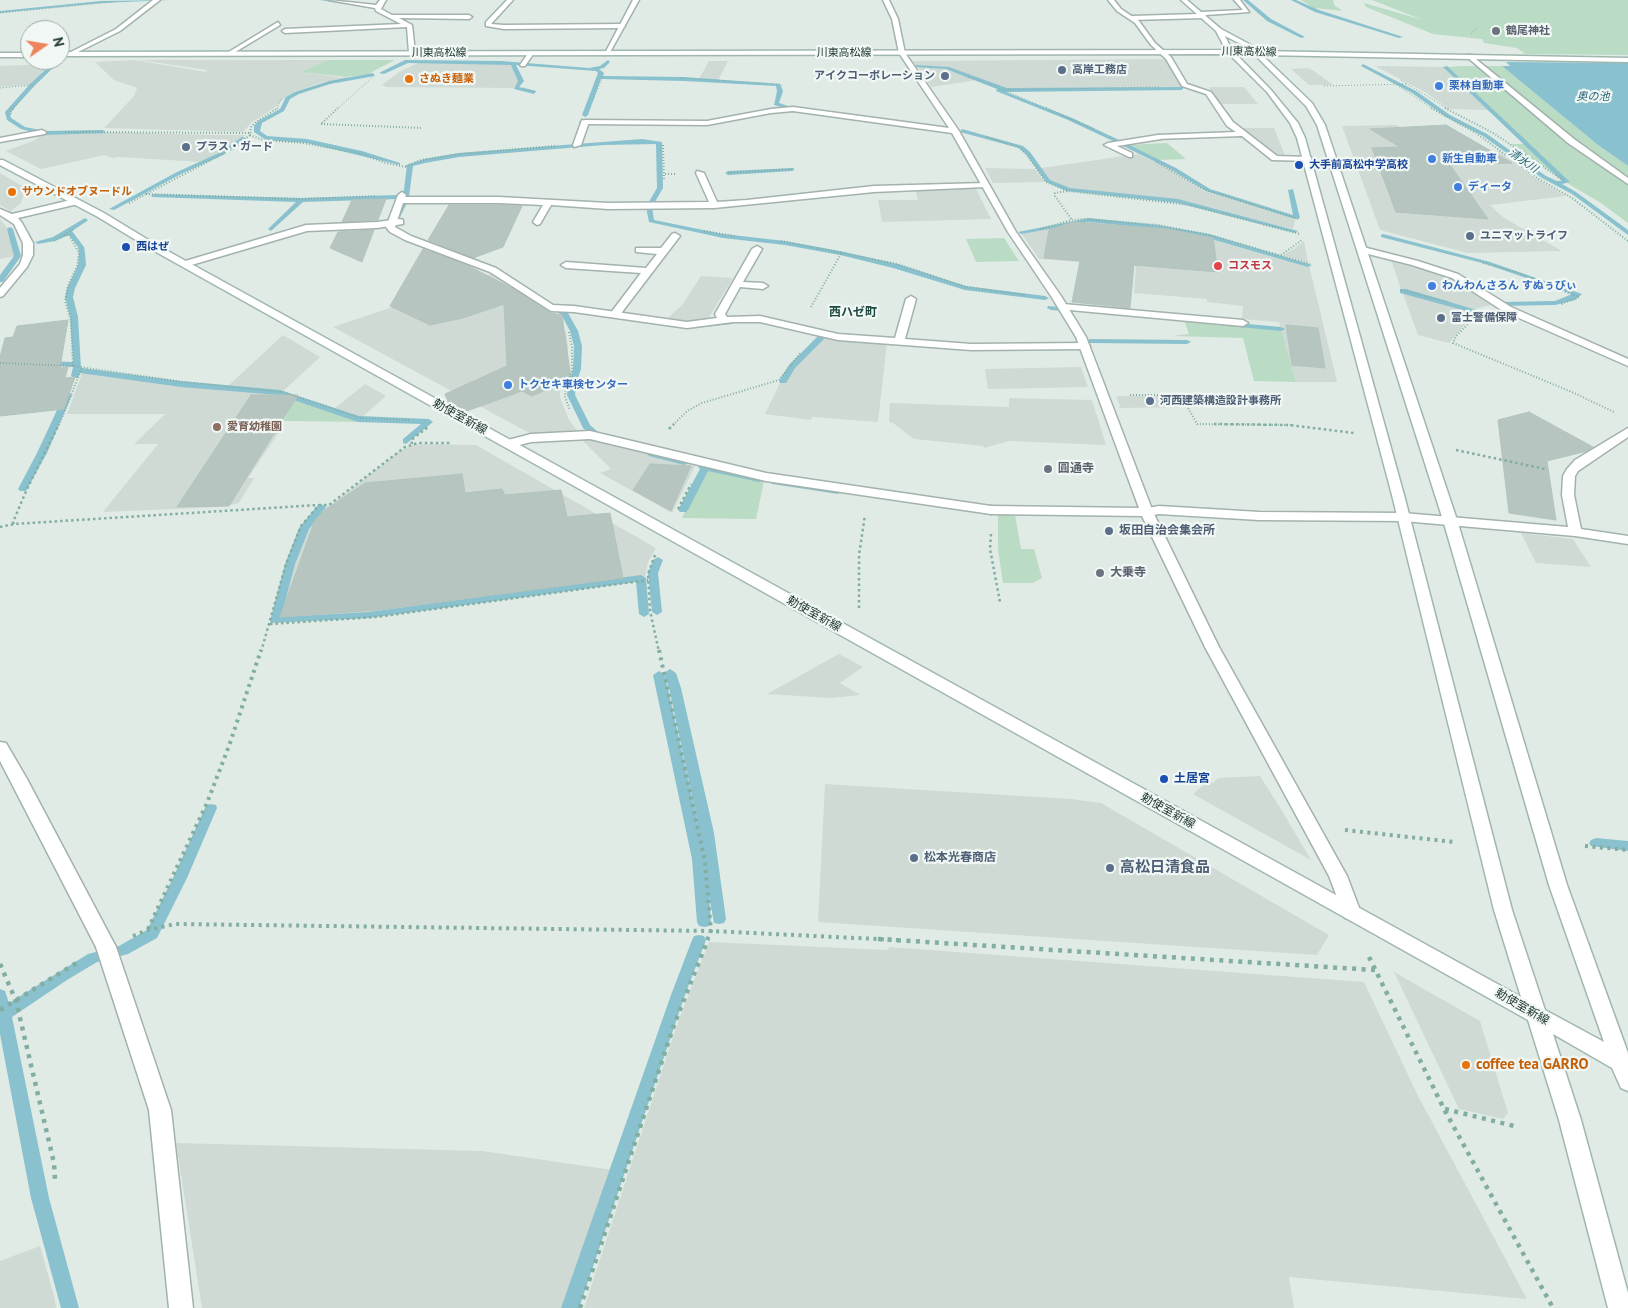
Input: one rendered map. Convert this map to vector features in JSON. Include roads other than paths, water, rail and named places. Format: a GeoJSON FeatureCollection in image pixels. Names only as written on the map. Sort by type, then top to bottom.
{"type":"FeatureCollection","features":[{"type":"Feature","properties":{"kind":"street"},"geometry":{"type":"LineString","coordinates":[[332,0],[377,7],[381,13],[409,25],[412,31],[412,53]]}},
{"type":"Feature","properties":{"kind":"street"},"geometry":{"type":"LineString","coordinates":[[377,7],[382,0]]}},
{"type":"Feature","properties":{"kind":"street"},"geometry":{"type":"LineString","coordinates":[[510,0],[488,25],[504,27],[622,26]]}},
{"type":"Feature","properties":{"kind":"street"},"geometry":{"type":"LineString","coordinates":[[606,54],[636,0]]}},
{"type":"Feature","properties":{"kind":"street"},"geometry":{"type":"LineString","coordinates":[[886,0],[895,19],[902,53],[955,131],[1012,232],[1063,307],[1085,346],[1147,512],[1212,647],[1338,876],[1352,913]]}},
{"type":"Feature","properties":{"kind":"street"},"geometry":{"type":"LineString","coordinates":[[1111,0],[1119,10],[1132,18],[1153,44],[1162,51],[1184,85],[1209,93],[1230,124],[1275,158],[1308,159]]}},
{"type":"Feature","properties":{"kind":"street"},"geometry":{"type":"LineString","coordinates":[[1184,0],[1219,30],[1256,52],[1309,105],[1319,119],[1450,520],[1558,885],[1625,1064],[1628,1082]]}},
{"type":"Feature","properties":{"kind":"street"},"geometry":{"type":"LineString","coordinates":[[1132,18],[1247,11],[1237,0]]}},
{"type":"Feature","properties":{"kind":"street"},"geometry":{"type":"LineString","coordinates":[[70,54],[118,30],[155,1]]}},
{"type":"Feature","properties":{"kind":"street"},"geometry":{"type":"LineString","coordinates":[[390,16],[469,16]]}},
{"type":"Feature","properties":{"kind":"street"},"geometry":{"type":"LineString","coordinates":[[230,53],[278,24]]}},
{"type":"Feature","properties":{"kind":"street"},"geometry":{"type":"LineString","coordinates":[[285,31],[409,25]]}},
{"type":"Feature","properties":{"kind":"street"},"geometry":{"type":"LineString","coordinates":[[1219,30],[1230,52],[1269,91],[1294,123],[1308,159],[1404,518],[1503,910],[1580,1156],[1620,1308]]}},
{"type":"Feature","properties":{"kind":"street","name":"川東高松線"},"geometry":{"type":"LineString","coordinates":[[70,54],[1162,51],[1628,60]]}},
{"type":"Feature","properties":{"kind":"street"},"geometry":{"type":"LineString","coordinates":[[523,66],[531,53]]}},
{"type":"Feature","properties":{"kind":"street"},"geometry":{"type":"LineString","coordinates":[[0,55],[20,55]]}},
{"type":"Feature","properties":{"kind":"street"},"geometry":{"type":"LineString","coordinates":[[1469,56],[1571,141],[1628,182]]}},
{"type":"Feature","properties":{"kind":"street"},"geometry":{"type":"LineString","coordinates":[[576,145],[585,122],[707,123],[789,109],[955,131]]}},
{"type":"Feature","properties":{"kind":"street"},"geometry":{"type":"LineString","coordinates":[[0,140],[42,132]]}},
{"type":"Feature","properties":{"kind":"street"},"geometry":{"type":"LineString","coordinates":[[1129,155],[1108,145],[1158,137],[1243,134]]}},
{"type":"Feature","properties":{"kind":"street","name":"勅使室新線"},"geometry":{"type":"LineString","coordinates":[[0,162],[100,215],[672,536],[1625,1064]]}},
{"type":"Feature","properties":{"kind":"street"},"geometry":{"type":"LineString","coordinates":[[700,172],[714,205]]}},
{"type":"Feature","properties":{"kind":"street"},"geometry":{"type":"LineString","coordinates":[[985,185],[874,189],[714,205],[608,206],[500,200],[401,198],[393,230],[408,238],[493,270],[551,308],[615,314],[687,325],[760,319],[838,337],[971,347],[1085,346]]}},
{"type":"Feature","properties":{"kind":"street"},"geometry":{"type":"LineString","coordinates":[[11,217],[75,202]]}},
{"type":"Feature","properties":{"kind":"street"},"geometry":{"type":"LineString","coordinates":[[537,222],[549,202]]}},
{"type":"Feature","properties":{"kind":"street"},"geometry":{"type":"LineString","coordinates":[[0,212],[18,223],[28,243],[28,255],[24,265],[0,294]]}},
{"type":"Feature","properties":{"kind":"street"},"geometry":{"type":"LineString","coordinates":[[185,264],[306,228],[395,222]]}},
{"type":"Feature","properties":{"kind":"street"},"geometry":{"type":"LineString","coordinates":[[615,314],[674,236]]}},
{"type":"Feature","properties":{"kind":"street"},"geometry":{"type":"LineString","coordinates":[[724,321],[720,314],[758,249]]}},
{"type":"Feature","properties":{"kind":"street"},"geometry":{"type":"LineString","coordinates":[[639,250],[663,251]]}},
{"type":"Feature","properties":{"kind":"street"},"geometry":{"type":"LineString","coordinates":[[1363,250],[1455,276],[1506,309],[1628,363]]}},
{"type":"Feature","properties":{"kind":"street"},"geometry":{"type":"LineString","coordinates":[[566,265],[648,271]]}},
{"type":"Feature","properties":{"kind":"street"},"geometry":{"type":"LineString","coordinates":[[582,277],[590,267]]}},
{"type":"Feature","properties":{"kind":"street"},"geometry":{"type":"LineString","coordinates":[[738,284],[763,286]]}},
{"type":"Feature","properties":{"kind":"street"},"geometry":{"type":"LineString","coordinates":[[899,341],[911,299]]}},
{"type":"Feature","properties":{"kind":"street"},"geometry":{"type":"LineString","coordinates":[[1063,307],[1242,323]]}},
{"type":"Feature","properties":{"kind":"street"},"geometry":{"type":"LineString","coordinates":[[1575,532],[1568,495],[1569,476],[1579,463],[1628,432]]}},
{"type":"Feature","properties":{"kind":"street"},"geometry":{"type":"LineString","coordinates":[[508,444],[531,438],[590,435],[701,463],[810,484],[866,490],[991,510],[1147,512],[1159,510],[1259,516],[1450,520],[1575,532],[1628,540]]}},
{"type":"Feature","properties":{"kind":"street"},"geometry":{"type":"LineString","coordinates":[[0,748],[19,779],[106,947],[160,1110],[181,1308]]}},
{"type":"Feature","properties":{"kind":"water","name":"奥の池"},"geometry":{"type":"Polygon","coordinates":[[[1506,62],[1628,63],[1628,166],[1598,145],[1502,66],[1510,66],[1506,62]]]}},
{"type":"Feature","properties":{"kind":"waterway"},"geometry":{"type":"LineString","coordinates":[[0,12],[101,2],[168,0]]}},
{"type":"Feature","properties":{"kind":"waterway"},"geometry":{"type":"LineString","coordinates":[[322,0],[370,7]]}},
{"type":"Feature","properties":{"kind":"waterway","name":"清水川"},"geometry":{"type":"LineString","coordinates":[[1245,0],[1269,20],[1303,37]]}},
{"type":"Feature","properties":{"kind":"waterway"},"geometry":{"type":"LineString","coordinates":[[1293,0],[1317,11],[1401,37]]}},
{"type":"Feature","properties":{"kind":"waterway"},"geometry":{"type":"LineString","coordinates":[[382,73],[407,61]]}},
{"type":"Feature","properties":{"kind":"waterway"},"geometry":{"type":"LineString","coordinates":[[591,69],[602,67],[608,61]]}},
{"type":"Feature","properties":{"kind":"waterway"},"geometry":{"type":"LineString","coordinates":[[407,62],[501,62],[597,70],[601,73],[599,77]]}},
{"type":"Feature","properties":{"kind":"waterway"},"geometry":{"type":"LineString","coordinates":[[513,64],[521,81],[516,88],[534,92]]}},
{"type":"Feature","properties":{"kind":"waterway","name":"清水川"},"geometry":{"type":"LineString","coordinates":[[1363,65],[1414,92],[1448,116],[1485,135],[1544,177],[1574,193],[1628,233]]}},
{"type":"Feature","properties":{"kind":"waterway"},"geometry":{"type":"LineString","coordinates":[[916,66],[947,68],[1006,90],[1182,88]]}},
{"type":"Feature","properties":{"kind":"waterway"},"geometry":{"type":"LineString","coordinates":[[1445,67],[1567,182],[1557,183]]}},
{"type":"Feature","properties":{"kind":"waterway"},"geometry":{"type":"LineString","coordinates":[[48,70],[7,113],[9,119],[23,128],[45,133],[103,132]]}},
{"type":"Feature","properties":{"kind":"waterway"},"geometry":{"type":"LineString","coordinates":[[373,75],[329,83],[297,93],[288,98],[282,110],[260,122],[257,126],[257,132],[266,138],[307,141],[362,153],[398,164]]}},
{"type":"Feature","properties":{"kind":"waterway"},"geometry":{"type":"LineString","coordinates":[[585,115],[599,77]]}},
{"type":"Feature","properties":{"kind":"waterway"},"geometry":{"type":"LineString","coordinates":[[599,77],[684,79],[778,85],[780,91],[776,104],[791,108]]}},
{"type":"Feature","properties":{"kind":"waterway"},"geometry":{"type":"LineString","coordinates":[[1002,89],[998,90],[1070,119],[1115,140],[1174,169],[1208,190],[1297,218],[1291,190]]}},
{"type":"Feature","properties":{"kind":"waterway"},"geometry":{"type":"LineString","coordinates":[[962,131],[1021,147],[1028,153],[1048,181],[1069,190],[1178,201],[1295,231]]}},
{"type":"Feature","properties":{"kind":"waterway"},"geometry":{"type":"LineString","coordinates":[[112,209],[179,173],[221,154],[244,138]]}},
{"type":"Feature","properties":{"kind":"waterway"},"geometry":{"type":"LineString","coordinates":[[406,197],[410,165],[424,161],[459,155],[604,143],[659,142],[660,188],[649,207],[651,221],[723,236],[785,243],[840,253],[895,266],[965,288],[1045,298]]}},
{"type":"Feature","properties":{"kind":"waterway"},"geometry":{"type":"LineString","coordinates":[[728,173],[792,169]]}},
{"type":"Feature","properties":{"kind":"waterway"},"geometry":{"type":"LineString","coordinates":[[154,196],[301,200]]}},
{"type":"Feature","properties":{"kind":"waterway"},"geometry":{"type":"LineString","coordinates":[[301,200],[397,197]]}},
{"type":"Feature","properties":{"kind":"waterway"},"geometry":{"type":"LineString","coordinates":[[271,229],[301,200]]}},
{"type":"Feature","properties":{"kind":"waterway"},"geometry":{"type":"LineString","coordinates":[[398,216],[405,201]]}},
{"type":"Feature","properties":{"kind":"waterway"},"geometry":{"type":"LineString","coordinates":[[38,242],[55,239],[85,220]]}},
{"type":"Feature","properties":{"kind":"waterway"},"geometry":{"type":"LineString","coordinates":[[1021,232],[1089,220],[1158,227],[1209,236],[1308,265]]}},
{"type":"Feature","properties":{"kind":"waterway"},"geometry":{"type":"LineString","coordinates":[[0,280],[18,256],[10,229]]}},
{"type":"Feature","properties":{"kind":"waterway"},"geometry":{"type":"LineString","coordinates":[[65,233],[71,233],[81,247],[82,253],[82,265],[71,288],[69,297],[74,317],[77,365]]}},
{"type":"Feature","properties":{"kind":"waterway"},"geometry":{"type":"LineString","coordinates":[[1383,236],[1488,263],[1578,294],[1572,298],[1555,303],[1500,304]]}},
{"type":"Feature","properties":{"kind":"waterway"},"geometry":{"type":"LineString","coordinates":[[1403,291],[1473,310]]}},
{"type":"Feature","properties":{"kind":"waterway"},"geometry":{"type":"LineString","coordinates":[[1051,308],[1074,310]]}},
{"type":"Feature","properties":{"kind":"waterway"},"geometry":{"type":"LineString","coordinates":[[559,310],[565,315],[574,331],[578,346],[577,369],[571,395],[586,426],[596,435]]}},
{"type":"Feature","properties":{"kind":"waterway"},"geometry":{"type":"LineString","coordinates":[[686,327],[729,322]]}},
{"type":"Feature","properties":{"kind":"waterway"},"geometry":{"type":"LineString","coordinates":[[1229,324],[1281,329]]}},
{"type":"Feature","properties":{"kind":"waterway"},"geometry":{"type":"LineString","coordinates":[[783,381],[792,367],[823,336]]}},
{"type":"Feature","properties":{"kind":"waterway"},"geometry":{"type":"LineString","coordinates":[[1092,341],[1187,342]]}},
{"type":"Feature","properties":{"kind":"waterway"},"geometry":{"type":"LineString","coordinates":[[47,363],[77,365]]}},
{"type":"Feature","properties":{"kind":"waterway"},"geometry":{"type":"LineString","coordinates":[[77,365],[77,370]]}},
{"type":"Feature","properties":{"kind":"waterway"},"geometry":{"type":"LineString","coordinates":[[75,376],[77,370]]}},
{"type":"Feature","properties":{"kind":"waterway"},"geometry":{"type":"LineString","coordinates":[[77,370],[181,384],[280,393],[358,419],[429,422],[406,441]]}},
{"type":"Feature","properties":{"kind":"waterway"},"geometry":{"type":"LineString","coordinates":[[23,489],[42,453],[68,395]]}},
{"type":"Feature","properties":{"kind":"waterway"},"geometry":{"type":"LineString","coordinates":[[652,454],[684,462]]}},
{"type":"Feature","properties":{"kind":"waterway"},"geometry":{"type":"LineString","coordinates":[[683,510],[705,467]]}},
{"type":"Feature","properties":{"kind":"waterway"},"geometry":{"type":"LineString","coordinates":[[705,467],[759,479]]}},
{"type":"Feature","properties":{"kind":"waterway"},"geometry":{"type":"LineString","coordinates":[[775,482],[838,491]]}},
{"type":"Feature","properties":{"kind":"waterway"},"geometry":{"type":"LineString","coordinates":[[321,507],[304,528],[290,564],[275,621],[369,615],[641,578],[644,614]]}},
{"type":"Feature","properties":{"kind":"waterway"},"geometry":{"type":"LineString","coordinates":[[657,612],[653,573],[658,560]]}},
{"type":"Feature","properties":{"kind":"waterway"},"geometry":{"type":"LineString","coordinates":[[670,673],[707,833],[719,919]]}},
{"type":"Feature","properties":{"kind":"waterway"},"geometry":{"type":"LineString","coordinates":[[659,675],[699,859],[704,922]]}},
{"type":"Feature","properties":{"kind":"waterway"},"geometry":{"type":"LineString","coordinates":[[5,1014],[93,958],[123,950],[152,934],[180,878],[211,808]]}},
{"type":"Feature","properties":{"kind":"waterway"},"geometry":{"type":"LineString","coordinates":[[1596,843],[1628,846]]}},
{"type":"Feature","properties":{"kind":"waterway"},"geometry":{"type":"LineString","coordinates":[[570,1308],[678,995],[699,940]]}},
{"type":"Feature","properties":{"kind":"waterway"},"geometry":{"type":"LineString","coordinates":[[0,995],[40,1198],[70,1308]]}},
{"type":"Feature","properties":{"kind":"place","name":"鶴尾神社"},"geometry":{"type":"Point","coordinates":[1496,31]}},
{"type":"Feature","properties":{"kind":"place","name":"高岸工務店"},"geometry":{"type":"Point","coordinates":[1062,70]}},
{"type":"Feature","properties":{"kind":"place","name":"アイクコーポレーション"},"geometry":{"type":"Point","coordinates":[945,76]}},
{"type":"Feature","properties":{"kind":"place","name":"さぬき麺業"},"geometry":{"type":"Point","coordinates":[409,79]}},
{"type":"Feature","properties":{"kind":"place","name":"栗林自動車"},"geometry":{"type":"Point","coordinates":[1439,86]}},
{"type":"Feature","properties":{"kind":"place","name":"プラス・ガード"},"geometry":{"type":"Point","coordinates":[186,147]}},
{"type":"Feature","properties":{"kind":"place","name":"新生自動車"},"geometry":{"type":"Point","coordinates":[1432,159]}},
{"type":"Feature","properties":{"kind":"place","name":"大手前高松中学高校"},"geometry":{"type":"Point","coordinates":[1299,165]}},
{"type":"Feature","properties":{"kind":"place","name":"ディータ"},"geometry":{"type":"Point","coordinates":[1458,187]}},
{"type":"Feature","properties":{"kind":"place","name":"サウンドオブヌードル"},"geometry":{"type":"Point","coordinates":[12,192]}},
{"type":"Feature","properties":{"kind":"place","name":"ユニマットライフ"},"geometry":{"type":"Point","coordinates":[1470,236]}},
{"type":"Feature","properties":{"kind":"place","name":"西はぜ"},"geometry":{"type":"Point","coordinates":[126,247]}},
{"type":"Feature","properties":{"kind":"place","name":"コスモス"},"geometry":{"type":"Point","coordinates":[1218,266]}},
{"type":"Feature","properties":{"kind":"place","name":"わんわんさろん すぬぅぴぃ"},"geometry":{"type":"Point","coordinates":[1432,286]}},
{"type":"Feature","properties":{"kind":"place","name":"富士警備保障"},"geometry":{"type":"Point","coordinates":[1441,318]}},
{"type":"Feature","properties":{"kind":"place","name":"トクセキ車検センター"},"geometry":{"type":"Point","coordinates":[508,385]}},
{"type":"Feature","properties":{"kind":"place","name":"河西建築構造設計事務所"},"geometry":{"type":"Point","coordinates":[1150,401]}},
{"type":"Feature","properties":{"kind":"place","name":"愛育幼稚園"},"geometry":{"type":"Point","coordinates":[217,427]}},
{"type":"Feature","properties":{"kind":"place","name":"圓通寺"},"geometry":{"type":"Point","coordinates":[1048,469]}},
{"type":"Feature","properties":{"kind":"place","name":"坂田自治会集会所"},"geometry":{"type":"Point","coordinates":[1109,531]}},
{"type":"Feature","properties":{"kind":"place","name":"大乗寺"},"geometry":{"type":"Point","coordinates":[1100,573]}},
{"type":"Feature","properties":{"kind":"place","name":"土居宮"},"geometry":{"type":"Point","coordinates":[1164,779]}},
{"type":"Feature","properties":{"kind":"place","name":"松本光春商店"},"geometry":{"type":"Point","coordinates":[914,858]}},
{"type":"Feature","properties":{"kind":"place","name":"高松日清食品"},"geometry":{"type":"Point","coordinates":[1110,868]}},
{"type":"Feature","properties":{"kind":"place","name":"coffee tea GARRO"},"geometry":{"type":"Point","coordinates":[1466,1065]}},
{"type":"Feature","properties":{"kind":"district","name":"西ハゼ町"},"geometry":{"type":"Point","coordinates":[853,313]}}]}
